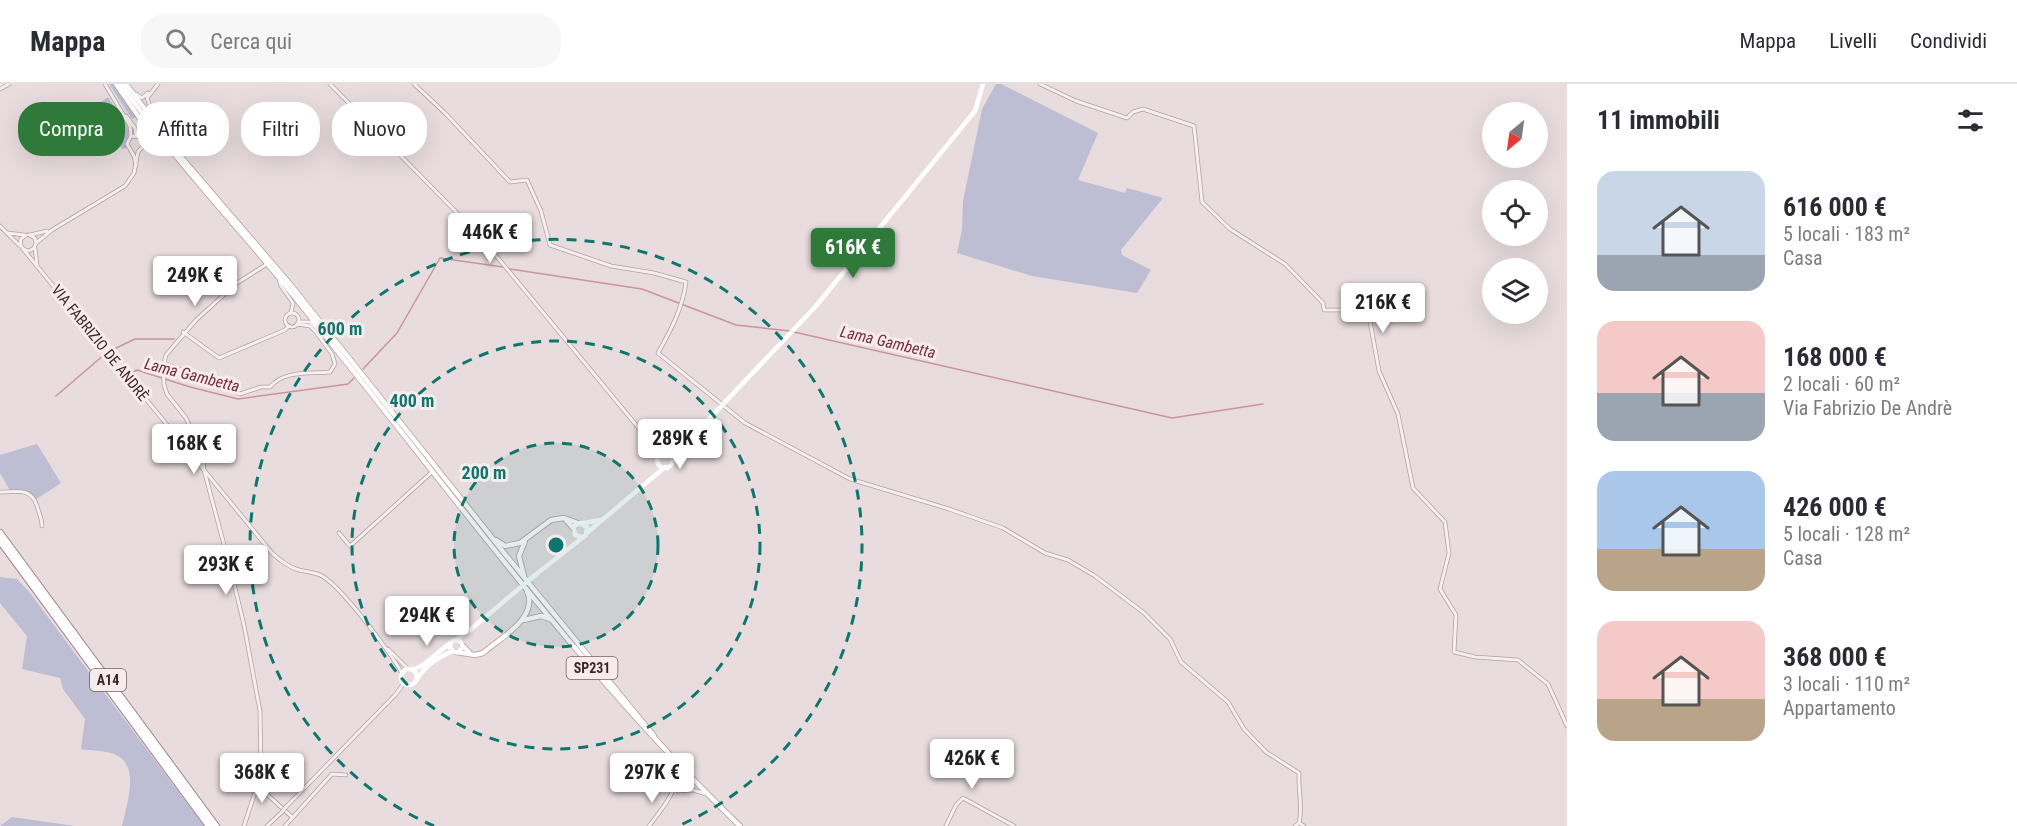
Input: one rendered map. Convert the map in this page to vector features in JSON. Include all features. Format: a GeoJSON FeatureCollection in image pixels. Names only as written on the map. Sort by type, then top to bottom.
{"type":"FeatureCollection","features":[{"type":"Feature","properties":{"kind":"highway","name":"A14"},"geometry":{"type":"LineString","coordinates":[[0,533],[216,826]]}},
{"type":"Feature","properties":{"kind":"highway","name":"A14"},"geometry":{"type":"LineString","coordinates":[[0,542],[209,826]]}},
{"type":"Feature","properties":{"kind":"main road"},"geometry":{"type":"LineString","coordinates":[[119,84],[137,113]]}},
{"type":"Feature","properties":{"kind":"main road","name":"SP231"},"geometry":{"type":"LineString","coordinates":[[119,84],[137,107]]}},
{"type":"Feature","properties":{"kind":"main road","name":"SP231"},"geometry":{"type":"LineString","coordinates":[[126,84],[139,102]]}},
{"type":"Feature","properties":{"kind":"main road"},"geometry":{"type":"LineString","coordinates":[[527,538],[519,556],[522,579],[529,596],[528,611],[521,621],[483,653],[455,652],[450,648],[470,630],[515,592],[534,576],[565,550],[582,537],[665,467],[672,463],[672,458],[682,447],[816,306],[923,176],[975,111],[983,84]]}},
{"type":"Feature","properties":{"kind":"main road","name":"SP231"},"geometry":{"type":"LineString","coordinates":[[176,156],[279,278],[432,471],[669,755]]}},
{"type":"Feature","properties":{"kind":"main road","name":"SP231"},"geometry":{"type":"LineString","coordinates":[[181,156],[290,284],[484,528],[559,627],[636,719],[688,776],[740,826]]}},
{"type":"Feature","properties":{"kind":"main road"},"geometry":{"type":"LineString","coordinates":[[652,478],[660,454],[682,447]]}},
{"type":"Feature","properties":{"kind":"main road"},"geometry":{"type":"LineString","coordinates":[[666,452],[672,458]]}},
{"type":"Feature","properties":{"kind":"main road"},"geometry":{"type":"LineString","coordinates":[[657,460],[659,465],[665,467]]}},
{"type":"Feature","properties":{"kind":"main road"},"geometry":{"type":"LineString","coordinates":[[484,528],[505,546],[520,543],[551,520],[564,518],[586,525],[588,531]]}},
{"type":"Feature","properties":{"kind":"main road"},"geometry":{"type":"LineString","coordinates":[[564,518],[582,537]]}},
{"type":"Feature","properties":{"kind":"main road"},"geometry":{"type":"LineString","coordinates":[[565,550],[580,523],[603,519]]}},
{"type":"Feature","properties":{"kind":"main road"},"geometry":{"type":"LineString","coordinates":[[521,621],[541,615],[559,627]]}},
{"type":"Feature","properties":{"kind":"main road"},"geometry":{"type":"LineString","coordinates":[[457,643],[471,654]]}},
{"type":"Feature","properties":{"kind":"main road"},"geometry":{"type":"LineString","coordinates":[[457,643],[461,650],[441,657],[422,671],[412,684],[404,683],[401,678],[402,673],[423,665],[457,643]]}},
{"type":"Feature","properties":{"kind":"main road"},"geometry":{"type":"LineString","coordinates":[[411,669],[417,673],[417,679]]}},
{"type":"Feature","properties":{"kind":"street"},"geometry":{"type":"LineString","coordinates":[[1,86],[9,84]]}},
{"type":"Feature","properties":{"kind":"street"},"geometry":{"type":"LineString","coordinates":[[105,84],[116,102]]}},
{"type":"Feature","properties":{"kind":"street"},"geometry":{"type":"LineString","coordinates":[[130,89],[142,98],[158,84]]}},
{"type":"Feature","properties":{"kind":"street"},"geometry":{"type":"LineString","coordinates":[[330,84],[464,220],[651,443],[666,452]]}},
{"type":"Feature","properties":{"kind":"street"},"geometry":{"type":"LineString","coordinates":[[414,84],[445,113],[510,182],[527,180],[541,212],[550,245],[611,266],[654,273],[686,282],[685,296],[658,352],[745,423],[850,479],[1003,528],[1045,553],[1068,560],[1095,576],[1144,613],[1170,639],[1181,662],[1228,702],[1244,729],[1266,752],[1299,773],[1298,791],[1301,814],[1299,823],[1295,826]]}},
{"type":"Feature","properties":{"kind":"street"},"geometry":{"type":"LineString","coordinates":[[1040,84],[1076,101],[1126,118],[1133,112],[1143,109],[1194,126],[1202,202],[1230,229],[1285,264],[1323,303],[1324,309],[1368,310],[1379,371],[1398,414],[1413,488],[1445,522],[1449,553],[1440,589],[1456,615],[1454,652],[1475,657],[1518,660],[1548,684],[1567,726]]}},
{"type":"Feature","properties":{"kind":"street"},"geometry":{"type":"LineString","coordinates":[[148,102],[154,88]]}},
{"type":"Feature","properties":{"kind":"street"},"geometry":{"type":"LineString","coordinates":[[125,115],[133,124],[137,135],[131,136]]}},
{"type":"Feature","properties":{"kind":"street"},"geometry":{"type":"LineString","coordinates":[[125,118],[130,126],[131,136],[127,144],[136,161],[136,167]]}},
{"type":"Feature","properties":{"kind":"street"},"geometry":{"type":"LineString","coordinates":[[131,151],[137,152]]}},
{"type":"Feature","properties":{"kind":"street"},"geometry":{"type":"LineString","coordinates":[[52,230],[27,235],[21,240],[22,248],[30,250],[52,230],[125,186],[133,176],[137,156]]}},
{"type":"Feature","properties":{"kind":"street","name":"VIA FABRIZIO DE ANDRÈ"},"geometry":{"type":"LineString","coordinates":[[0,226],[22,248],[272,553],[281,562],[322,576],[334,585],[384,646]]}},
{"type":"Feature","properties":{"kind":"street"},"geometry":{"type":"LineString","coordinates":[[8,233],[35,238],[37,267]]}},
{"type":"Feature","properties":{"kind":"street"},"geometry":{"type":"LineString","coordinates":[[267,264],[237,284],[183,332],[166,355],[164,379],[167,394],[186,418],[202,453],[204,470],[230,567],[260,711],[261,774],[263,775],[261,789],[292,817]]}},
{"type":"Feature","properties":{"kind":"street"},"geometry":{"type":"LineString","coordinates":[[279,278],[281,286],[294,303],[291,313],[285,320],[289,326]]}},
{"type":"Feature","properties":{"kind":"street"},"geometry":{"type":"LineString","coordinates":[[291,313],[297,316],[298,323]]}},
{"type":"Feature","properties":{"kind":"street"},"geometry":{"type":"LineString","coordinates":[[183,332],[219,358],[298,323],[310,322],[325,335]]}},
{"type":"Feature","properties":{"kind":"street"},"geometry":{"type":"LineString","coordinates":[[164,363],[240,394],[261,387],[270,387],[286,376],[330,372],[335,364],[328,347],[312,328],[298,323]]}},
{"type":"Feature","properties":{"kind":"street"},"geometry":{"type":"LineString","coordinates":[[651,443],[657,460]]}},
{"type":"Feature","properties":{"kind":"street"},"geometry":{"type":"LineString","coordinates":[[339,533],[350,546],[432,471]]}},
{"type":"Feature","properties":{"kind":"street"},"geometry":{"type":"LineString","coordinates":[[0,492],[31,494],[35,500],[42,526]]}},
{"type":"Feature","properties":{"kind":"street"},"geometry":{"type":"LineString","coordinates":[[384,646],[411,669]]}},
{"type":"Feature","properties":{"kind":"street"},"geometry":{"type":"LineString","coordinates":[[384,646],[402,673]]}},
{"type":"Feature","properties":{"kind":"street"},"geometry":{"type":"LineString","coordinates":[[267,826],[396,694],[404,683]]}},
{"type":"Feature","properties":{"kind":"street"},"geometry":{"type":"LineString","coordinates":[[649,826],[672,795],[677,773],[675,761]]}},
{"type":"Feature","properties":{"kind":"street"},"geometry":{"type":"LineString","coordinates":[[244,826],[261,774]]}},
{"type":"Feature","properties":{"kind":"street"},"geometry":{"type":"LineString","coordinates":[[285,826],[332,774],[346,775]]}},
{"type":"Feature","properties":{"kind":"street"},"geometry":{"type":"LineString","coordinates":[[676,784],[688,776]]}},
{"type":"Feature","properties":{"kind":"street"},"geometry":{"type":"LineString","coordinates":[[678,792],[688,776]]}},
{"type":"Feature","properties":{"kind":"street"},"geometry":{"type":"LineString","coordinates":[[672,795],[693,790],[707,795]]}},
{"type":"Feature","properties":{"kind":"street"},"geometry":{"type":"LineString","coordinates":[[946,826],[956,805],[963,798],[1014,826]]}},
{"type":"Feature","properties":{"kind":"street"},"geometry":{"type":"LineString","coordinates":[[1299,823],[1304,826]]}},
{"type":"Feature","properties":{"kind":"shaded area"},"geometry":{"type":"Polygon","coordinates":[[[109,84],[114,84],[136,117],[132,119],[125,108],[125,102],[121,102],[109,84]]]}},
{"type":"Feature","properties":{"kind":"shaded area"},"geometry":{"type":"Polygon","coordinates":[[[996,84],[1001,84],[1098,133],[1078,180],[1125,193],[1127,188],[1163,198],[1121,250],[1122,255],[1151,270],[1137,293],[1032,276],[957,253],[962,230],[963,201],[982,109],[996,84]]]}},
{"type":"Feature","properties":{"kind":"shaded area"},"geometry":{"type":"Polygon","coordinates":[[[108,97],[111,102],[101,102],[108,97]]]}},
{"type":"Feature","properties":{"kind":"shaded area"},"geometry":{"type":"Polygon","coordinates":[[[125,123],[129,129],[125,148],[125,123]]]}},
{"type":"Feature","properties":{"kind":"shaded area"},"geometry":{"type":"Polygon","coordinates":[[[37,444],[61,483],[35,500],[31,494],[11,492],[0,473],[0,455],[37,444]]]}},
{"type":"Feature","properties":{"kind":"shaded area"},"geometry":{"type":"Polygon","coordinates":[[[0,577],[17,579],[30,593],[204,826],[122,826],[130,788],[130,778],[125,762],[114,754],[81,749],[85,719],[63,689],[60,678],[22,669],[27,636],[0,603],[0,577]]]}},
{"type":"Feature","properties":{"kind":"shaded area"},"geometry":{"type":"Polygon","coordinates":[[[12,817],[75,826],[0,826],[12,817]]]}},
{"type":"Feature","properties":{"kind":"waterway","name":"Lama Gambetta"},"geometry":{"type":"LineString","coordinates":[[363,369],[397,333],[440,258],[503,267]]}},
{"type":"Feature","properties":{"kind":"waterway","name":"Lama Gambetta"},"geometry":{"type":"LineString","coordinates":[[510,269],[642,289],[736,325],[790,331]]}},
{"type":"Feature","properties":{"kind":"waterway","name":"Lama Gambetta"},"geometry":{"type":"LineString","coordinates":[[794,332],[1172,418],[1263,404]]}},
{"type":"Feature","properties":{"kind":"waterway"},"geometry":{"type":"LineString","coordinates":[[112,350],[135,339],[174,339]]}},
{"type":"Feature","properties":{"kind":"waterway"},"geometry":{"type":"LineString","coordinates":[[56,396],[105,354]]}},
{"type":"Feature","properties":{"kind":"waterway","name":"Lama Gambetta"},"geometry":{"type":"LineString","coordinates":[[129,374],[137,370],[238,399],[348,384],[354,378]]}}]}
